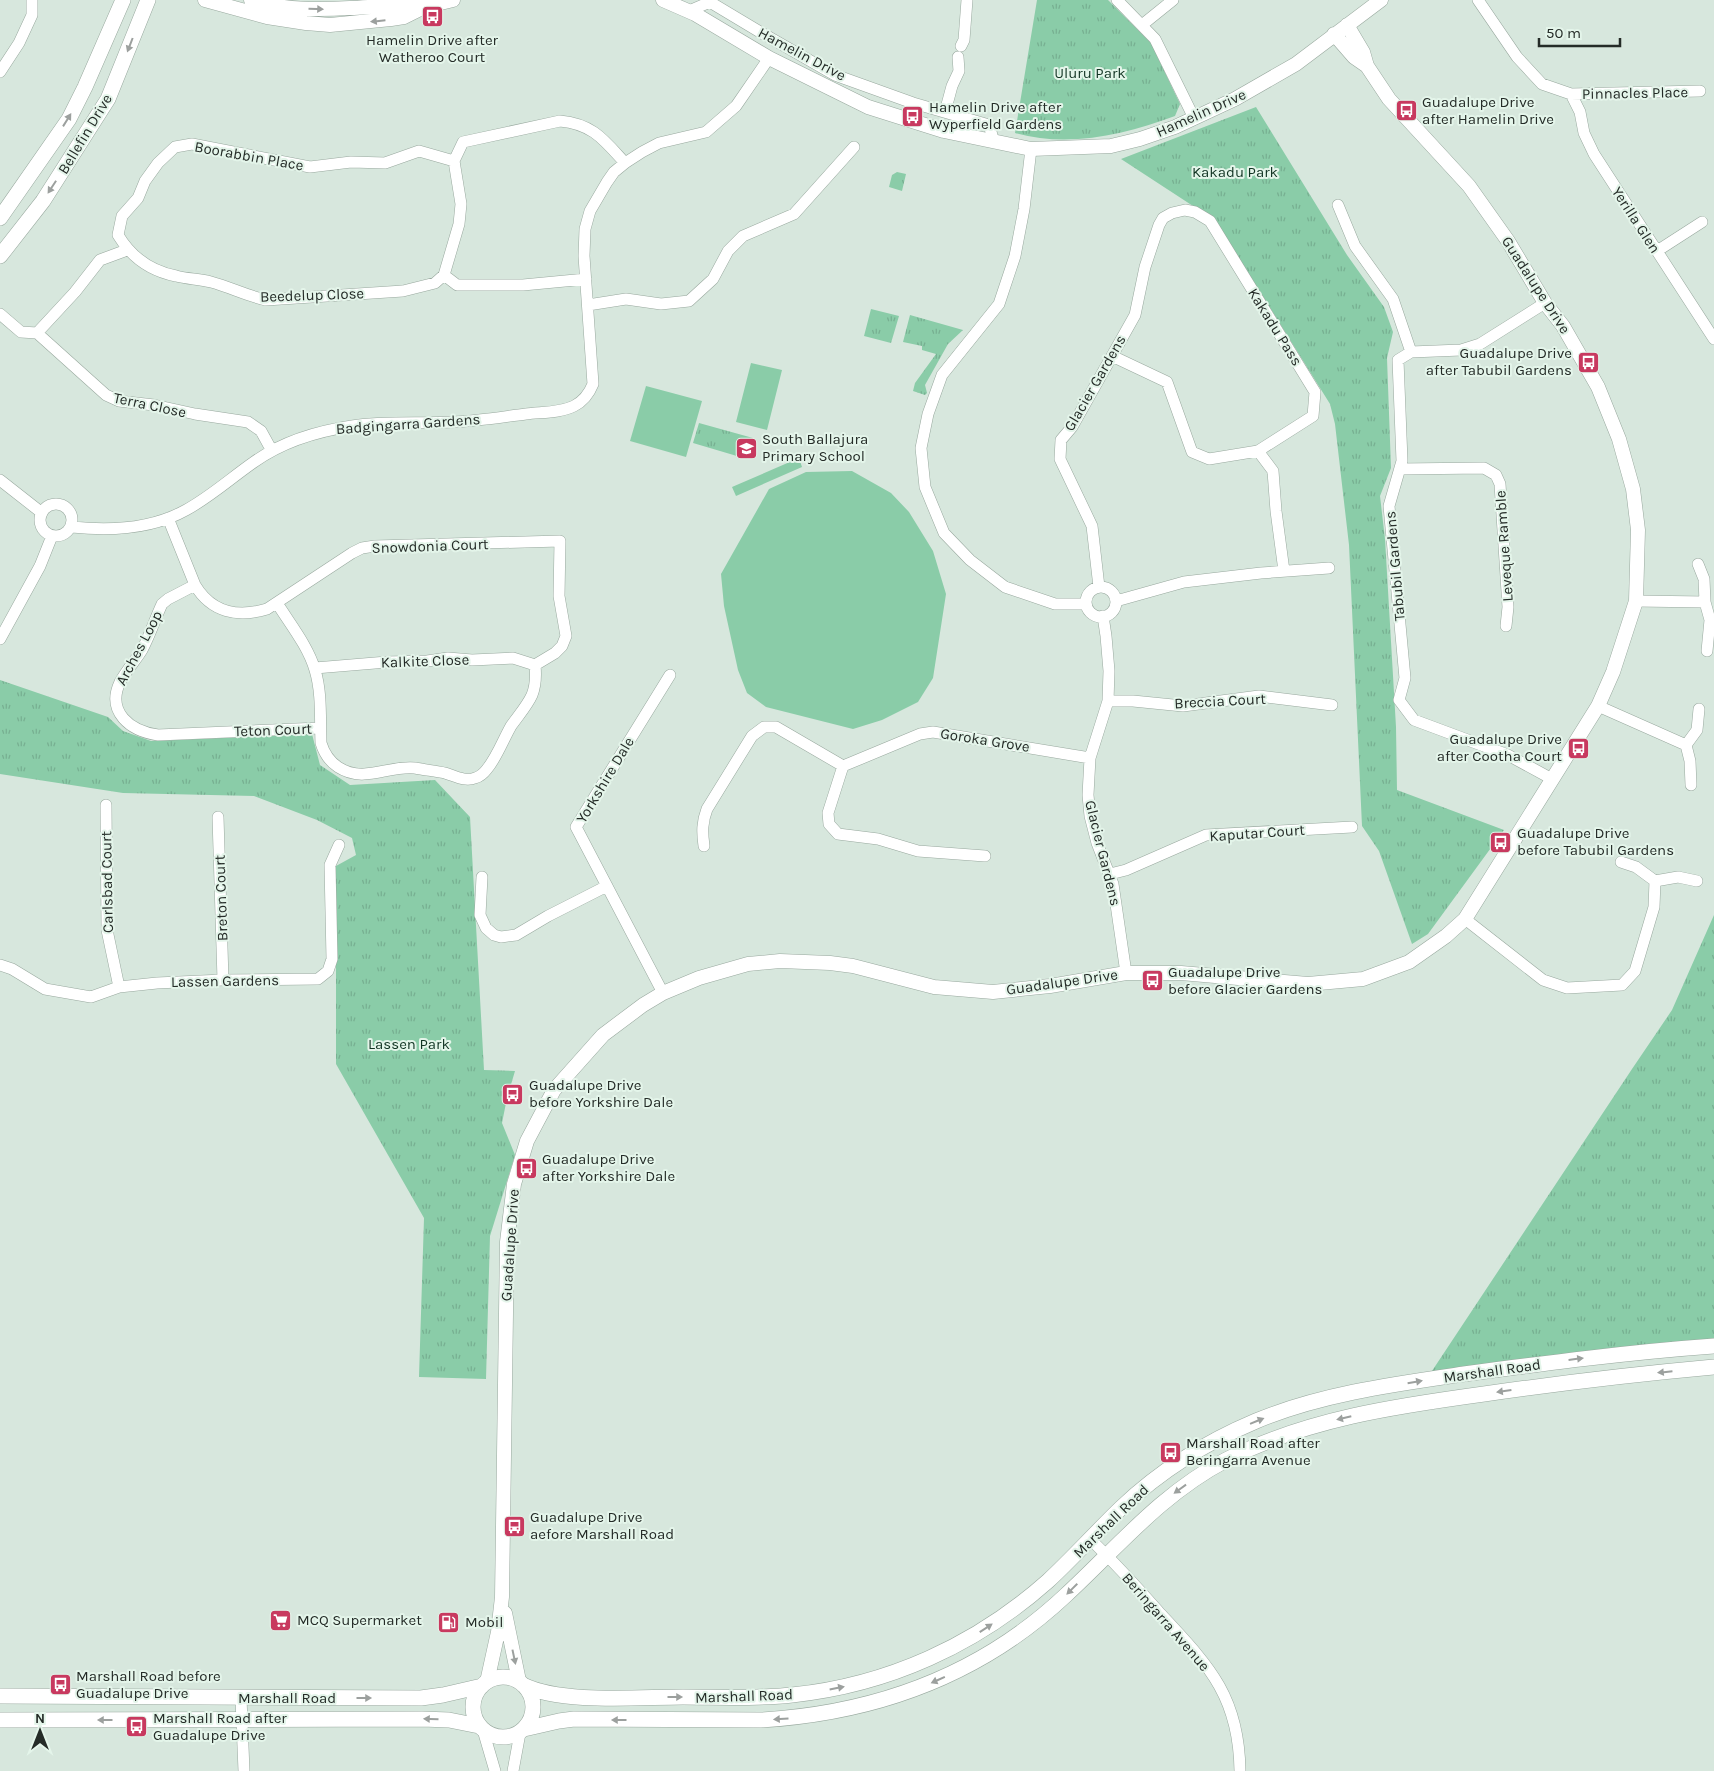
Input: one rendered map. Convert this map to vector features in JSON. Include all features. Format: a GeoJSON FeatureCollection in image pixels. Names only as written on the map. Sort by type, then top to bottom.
{"type":"FeatureCollection","features":[{"type":"Feature","properties":{"kind":"main road","name":"Bellefin Drive"},"geometry":{"type":"LineString","coordinates":[[0,218],[68,120],[86,87],[123,0]]}},
{"type":"Feature","properties":{"kind":"main road","name":"Bellefin Drive"},"geometry":{"type":"LineString","coordinates":[[0,256],[44,201],[108,99],[148,0]]}},
{"type":"Feature","properties":{"kind":"main road","name":"Marshall Road"},"geometry":{"type":"LineString","coordinates":[[521,1683],[536,1691],[577,1697],[760,1698],[818,1692],[875,1679],[929,1659],[989,1627],[1050,1579],[1143,1488],[1187,1456],[1235,1430],[1286,1410],[1353,1393],[1442,1378],[1594,1357],[1714,1346]]}},
{"type":"Feature","properties":{"kind":"main road","name":"Marshall Road"},"geometry":{"type":"LineString","coordinates":[[522,1731],[574,1719],[761,1720],[791,1718],[837,1712],[881,1701],[938,1680],[993,1651],[1042,1616],[1065,1596],[1157,1506],[1199,1475],[1245,1450],[1293,1431],[1364,1413],[1445,1399],[1597,1378],[1714,1367]]}},
{"type":"Feature","properties":{"kind":"main road"},"geometry":{"type":"LineString","coordinates":[[502,1677],[521,1683],[532,1699],[533,1710],[530,1720],[522,1731],[509,1737],[498,1737],[481,1728],[474,1716],[473,1705],[476,1695],[484,1684],[502,1677]]}},
{"type":"Feature","properties":{"kind":"main road","name":"Marshall Road"},"geometry":{"type":"LineString","coordinates":[[0,1696],[421,1698],[444,1695],[484,1684]]}},
{"type":"Feature","properties":{"kind":"main road","name":"Marshall Road"},"geometry":{"type":"LineString","coordinates":[[0,1720],[422,1719],[449,1720],[481,1728]]}},
{"type":"Feature","properties":{"kind":"street"},"geometry":{"type":"LineString","coordinates":[[0,72],[19,42],[32,15],[32,0]]}},
{"type":"Feature","properties":{"kind":"street"},"geometry":{"type":"LineString","coordinates":[[205,0],[267,17],[306,23],[330,24],[391,20],[404,17],[424,7],[453,0]]}},
{"type":"Feature","properties":{"kind":"street"},"geometry":{"type":"LineString","coordinates":[[251,0],[302,9],[401,4],[424,7]]}},
{"type":"Feature","properties":{"kind":"street","name":"Hamelin Drive"},"geometry":{"type":"LineString","coordinates":[[665,0],[689,11],[769,58],[868,107],[944,131],[1031,149],[1111,146],[1140,140],[1175,127],[1235,99],[1296,64],[1381,0]]}},
{"type":"Feature","properties":{"kind":"street"},"geometry":{"type":"LineString","coordinates":[[945,112],[952,86],[960,71],[959,51],[964,40],[967,0]]}},
{"type":"Feature","properties":{"kind":"street"},"geometry":{"type":"LineString","coordinates":[[1117,0],[1155,39],[1194,118]]}},
{"type":"Feature","properties":{"kind":"street"},"geometry":{"type":"LineString","coordinates":[[1142,25],[1173,0]]}},
{"type":"Feature","properties":{"kind":"street","name":"Pinnacles Place"},"geometry":{"type":"LineString","coordinates":[[1478,0],[1517,57],[1542,84],[1571,94],[1700,91]]}},
{"type":"Feature","properties":{"kind":"street","name":"Pinnacles Place"},"geometry":{"type":"LineString","coordinates":[[1484,0],[1487,13]]}},
{"type":"Feature","properties":{"kind":"street","name":"Hamelin Drive"},"geometry":{"type":"LineString","coordinates":[[689,11],[710,2],[836,75],[914,103],[989,125],[994,142]]}},
{"type":"Feature","properties":{"kind":"street","name":"Guadalupe Drive"},"geometry":{"type":"LineString","coordinates":[[1347,25],[1363,52],[1366,66]]}},
{"type":"Feature","properties":{"kind":"street","name":"Guadalupe Drive"},"geometry":{"type":"LineString","coordinates":[[484,1684],[498,1632],[502,1597],[507,1242],[514,1184],[527,1141],[554,1090],[603,1035],[643,1005],[663,993],[699,978],[748,964],[780,961],[830,962],[934,987],[993,992],[1050,986],[1126,973],[1181,973],[1308,984],[1363,979],[1410,962],[1446,936],[1465,919],[1598,706],[1613,672],[1636,601],[1638,530],[1633,489],[1619,439],[1598,387],[1563,326],[1545,303],[1508,241],[1469,186],[1389,99],[1366,66],[1354,57],[1334,34]]}},
{"type":"Feature","properties":{"kind":"street","name":"Badgingarra Gardens"},"geometry":{"type":"LineString","coordinates":[[72,527],[111,529],[138,526],[168,518],[186,510],[272,451],[324,430],[355,425],[456,422],[565,409],[582,401],[589,394],[593,384],[584,239],[587,220],[607,182],[614,172],[625,163],[659,143],[706,132],[736,106],[769,58]]}},
{"type":"Feature","properties":{"kind":"street","name":"Yerilla Glen"},"geometry":{"type":"LineString","coordinates":[[1571,94],[1580,112],[1584,133],[1594,154],[1714,339]]}},
{"type":"Feature","properties":{"kind":"street"},"geometry":{"type":"LineString","coordinates":[[586,280],[522,285],[457,285],[444,275],[459,224],[459,186],[454,161],[464,142],[560,121],[574,122],[598,134],[625,163]]}},
{"type":"Feature","properties":{"kind":"street","name":"Boorabbin Place"},"geometry":{"type":"LineString","coordinates":[[127,250],[118,235],[122,216],[138,198],[145,181],[158,163],[175,147],[192,144],[310,167],[351,162],[385,163],[420,151],[454,161]]}},
{"type":"Feature","properties":{"kind":"street"},"geometry":{"type":"LineString","coordinates":[[588,305],[626,299],[661,304],[689,300],[713,279],[728,251],[743,236],[794,214],[854,147]]}},
{"type":"Feature","properties":{"kind":"street"},"geometry":{"type":"LineString","coordinates":[[1031,149],[1024,209],[1014,256],[998,304],[942,375],[928,414],[922,448],[925,487],[944,533],[970,560],[1005,586],[1055,604],[1086,604]]}},
{"type":"Feature","properties":{"kind":"street"},"geometry":{"type":"LineString","coordinates":[[1338,205],[1355,246],[1392,299],[1412,352],[1461,350],[1480,344],[1545,303]]}},
{"type":"Feature","properties":{"kind":"street","name":"Kakadu Pass"},"geometry":{"type":"LineString","coordinates":[[1172,213],[1185,210],[1195,212],[1210,221],[1315,392],[1313,416],[1258,451]]}},
{"type":"Feature","properties":{"kind":"street","name":"Glacier Gardens"},"geometry":{"type":"LineString","coordinates":[[1099,587],[1092,526],[1060,459],[1061,440],[1072,427],[1135,315],[1145,267],[1159,225],[1163,218],[1172,213]]}},
{"type":"Feature","properties":{"kind":"street"},"geometry":{"type":"LineString","coordinates":[[1657,251],[1702,222]]}},
{"type":"Feature","properties":{"kind":"street"},"geometry":{"type":"LineString","coordinates":[[37,333],[75,292],[100,260],[127,250]]}},
{"type":"Feature","properties":{"kind":"street","name":"Beedelup Close"},"geometry":{"type":"LineString","coordinates":[[127,250],[150,267],[174,276],[210,282],[251,297],[266,300],[403,291],[436,283],[444,275]]}},
{"type":"Feature","properties":{"kind":"street","name":"Terra Close"},"geometry":{"type":"LineString","coordinates":[[0,314],[21,332],[37,333],[106,395],[119,400],[248,422],[261,431],[272,451]]}},
{"type":"Feature","properties":{"kind":"street","name":"Tabubil Gardens"},"geometry":{"type":"LineString","coordinates":[[1412,352],[1398,360],[1402,461],[1389,506],[1405,678],[1399,700],[1414,720],[1508,755],[1552,779]]}},
{"type":"Feature","properties":{"kind":"street"},"geometry":{"type":"LineString","coordinates":[[1112,356],[1167,382],[1192,452],[1209,460],[1258,451],[1273,471],[1284,571]]}},
{"type":"Feature","properties":{"kind":"street","name":"Leveque Ramble"},"geometry":{"type":"LineString","coordinates":[[1400,469],[1484,468],[1496,475],[1500,484],[1508,597],[1506,626]]}},
{"type":"Feature","properties":{"kind":"street"},"geometry":{"type":"LineString","coordinates":[[0,480],[42,513]]}},
{"type":"Feature","properties":{"kind":"street"},"geometry":{"type":"LineString","coordinates":[[55,504],[66,507],[72,516],[72,527],[64,535],[52,536],[42,529],[40,518],[42,513],[45,508],[55,504]]}},
{"type":"Feature","properties":{"kind":"street","name":"Snowdonia Court"},"geometry":{"type":"LineString","coordinates":[[168,518],[195,585],[207,601],[228,611],[253,613],[267,609],[362,548],[375,546],[560,541],[559,596],[566,636],[562,646],[555,653],[535,665]]}},
{"type":"Feature","properties":{"kind":"street"},"geometry":{"type":"LineString","coordinates":[[0,639],[40,566],[52,536]]}},
{"type":"Feature","properties":{"kind":"street"},"geometry":{"type":"LineString","coordinates":[[1698,564],[1704,580],[1705,602],[1710,620],[1707,651]]}},
{"type":"Feature","properties":{"kind":"street"},"geometry":{"type":"LineString","coordinates":[[1116,601],[1184,582],[1329,568]]}},
{"type":"Feature","properties":{"kind":"street","name":"Arches Loop"},"geometry":{"type":"LineString","coordinates":[[195,585],[162,604],[142,649],[121,681],[112,704],[130,726],[147,733],[158,735],[226,731]]}},
{"type":"Feature","properties":{"kind":"street"},"geometry":{"type":"LineString","coordinates":[[1099,587],[1112,592],[1116,601],[1111,613],[1103,616],[1092,614],[1086,604],[1090,591],[1099,587]]}},
{"type":"Feature","properties":{"kind":"street"},"geometry":{"type":"LineString","coordinates":[[1636,601],[1705,602]]}},
{"type":"Feature","properties":{"kind":"street"},"geometry":{"type":"LineString","coordinates":[[277,602],[315,668],[319,692],[321,743],[326,756],[352,774],[368,775],[395,769],[411,768],[445,773],[464,780],[478,777],[488,768],[511,726],[531,697],[535,686],[535,665]]}},
{"type":"Feature","properties":{"kind":"street","name":"Glacier Gardens"},"geometry":{"type":"LineString","coordinates":[[1103,616],[1109,671],[1108,700],[1090,758],[1088,795],[1090,816],[1097,843],[1110,874],[1126,973]]}},
{"type":"Feature","properties":{"kind":"street","name":"Kalkite Close"},"geometry":{"type":"LineString","coordinates":[[315,668],[388,662],[421,662],[448,658],[472,660],[513,658],[535,665]]}},
{"type":"Feature","properties":{"kind":"street","name":"Yorkshire Dale"},"geometry":{"type":"LineString","coordinates":[[663,993],[581,840],[576,826],[670,675]]}},
{"type":"Feature","properties":{"kind":"street","name":"Breccia Court"},"geometry":{"type":"LineString","coordinates":[[1108,700],[1183,706],[1259,696],[1332,704]]}},
{"type":"Feature","properties":{"kind":"street"},"geometry":{"type":"LineString","coordinates":[[1598,706],[1686,745]]}},
{"type":"Feature","properties":{"kind":"street"},"geometry":{"type":"LineString","coordinates":[[1691,785],[1690,762],[1686,745],[1697,730],[1699,709]]}},
{"type":"Feature","properties":{"kind":"street"},"geometry":{"type":"LineString","coordinates":[[704,846],[702,820],[707,809],[752,736],[764,726],[776,727],[843,766],[828,813],[829,824],[838,834],[878,839],[918,851],[985,856]]}},
{"type":"Feature","properties":{"kind":"street","name":"Teton Court"},"geometry":{"type":"LineString","coordinates":[[226,731],[320,728]]}},
{"type":"Feature","properties":{"kind":"street","name":"Goroka Grove"},"geometry":{"type":"LineString","coordinates":[[843,766],[920,734],[933,732],[1090,758]]}},
{"type":"Feature","properties":{"kind":"street","name":"Carlsbad Court"},"geometry":{"type":"LineString","coordinates":[[106,805],[107,930],[119,987]]}},
{"type":"Feature","properties":{"kind":"street","name":"Breton Court"},"geometry":{"type":"LineString","coordinates":[[218,817],[223,980]]}},
{"type":"Feature","properties":{"kind":"street","name":"Kaputar Court"},"geometry":{"type":"LineString","coordinates":[[1110,874],[1126,870],[1206,835],[1352,827]]}},
{"type":"Feature","properties":{"kind":"street","name":"Lassen Gardens"},"geometry":{"type":"LineString","coordinates":[[0,965],[12,969],[45,989],[91,997],[119,987],[223,980],[318,980],[328,971],[332,959],[330,865],[339,845]]}},
{"type":"Feature","properties":{"kind":"street"},"geometry":{"type":"LineString","coordinates":[[1621,862],[1636,867],[1655,881],[1678,877],[1697,881]]}},
{"type":"Feature","properties":{"kind":"street"},"geometry":{"type":"LineString","coordinates":[[482,877],[480,915],[486,928],[494,935],[501,937],[516,935],[548,916],[607,886]]}},
{"type":"Feature","properties":{"kind":"street"},"geometry":{"type":"LineString","coordinates":[[1465,919],[1543,980],[1567,988],[1622,985],[1635,971],[1654,907],[1655,881]]}},
{"type":"Feature","properties":{"kind":"street","name":"Beringarra Avenue"},"geometry":{"type":"LineString","coordinates":[[1090,1539],[1202,1659],[1219,1683],[1232,1711],[1236,1727],[1240,1746],[1240,1771]]}},
{"type":"Feature","properties":{"kind":"street","name":"Guadalupe Drive"},"geometry":{"type":"LineString","coordinates":[[502,1597],[521,1683]]}},
{"type":"Feature","properties":{"kind":"street"},"geometry":{"type":"LineString","coordinates":[[241,1698],[244,1771]]}},
{"type":"Feature","properties":{"kind":"street"},"geometry":{"type":"LineString","coordinates":[[481,1728],[495,1771]]}},
{"type":"Feature","properties":{"kind":"street"},"geometry":{"type":"LineString","coordinates":[[513,1771],[522,1731]]}},
{"type":"Feature","properties":{"kind":"green space","name":"Uluru Park"},"geometry":{"type":"Polygon","coordinates":[[[1037,0],[1108,0],[1151,43],[1180,104],[1175,116],[1136,129],[1096,137],[1055,139],[1015,133],[1037,0]]]}},
{"type":"Feature","properties":{"kind":"green space","name":"Kakadu Park"},"geometry":{"type":"Polygon","coordinates":[[[1256,107],[1347,255],[1384,307],[1393,332],[1387,358],[1391,468],[1380,496],[1385,539],[1396,727],[1397,790],[1504,830],[1428,934],[1412,944],[1379,851],[1362,826],[1349,545],[1335,424],[1330,404],[1216,221],[1121,159],[1256,107]]]}},
{"type":"Feature","properties":{"kind":"green space"},"geometry":{"type":"Polygon","coordinates":[[[897,172],[906,174],[902,191],[889,187],[892,175],[897,172]]]}},
{"type":"Feature","properties":{"kind":"green space"},"geometry":{"type":"Polygon","coordinates":[[[871,309],[899,316],[891,343],[864,336],[871,309]]]}},
{"type":"Feature","properties":{"kind":"green space"},"geometry":{"type":"Polygon","coordinates":[[[910,315],[963,330],[948,344],[925,385],[927,393],[925,395],[913,391],[915,383],[936,354],[922,350],[922,346],[903,342],[910,315]]]}},
{"type":"Feature","properties":{"kind":"green space"},"geometry":{"type":"Polygon","coordinates":[[[751,363],[782,370],[767,430],[736,422],[751,363]]]}},
{"type":"Feature","properties":{"kind":"green space"},"geometry":{"type":"Polygon","coordinates":[[[646,386],[702,401],[686,457],[630,441],[646,386]]]}},
{"type":"Feature","properties":{"kind":"green space"},"geometry":{"type":"Polygon","coordinates":[[[699,423],[753,438],[747,459],[693,443],[699,423]]]}},
{"type":"Feature","properties":{"kind":"green space"},"geometry":{"type":"Polygon","coordinates":[[[799,458],[802,467],[736,496],[732,487],[799,458]]]}},
{"type":"Feature","properties":{"kind":"green space"},"geometry":{"type":"Polygon","coordinates":[[[852,471],[891,493],[909,512],[933,551],[946,594],[933,678],[918,702],[882,720],[853,729],[766,707],[747,693],[738,670],[724,606],[721,574],[769,489],[806,472],[852,471]]]}},
{"type":"Feature","properties":{"kind":"green space","name":"Lassen Park"},"geometry":{"type":"Polygon","coordinates":[[[0,680],[108,717],[123,731],[151,741],[312,734],[320,765],[350,785],[435,780],[470,817],[484,1070],[515,1071],[502,1123],[515,1155],[490,1236],[486,1379],[419,1377],[424,1218],[336,1064],[336,866],[356,855],[352,838],[317,820],[254,796],[123,793],[0,774],[0,680]]]}},
{"type":"Feature","properties":{"kind":"green space"},"geometry":{"type":"Polygon","coordinates":[[[1714,915],[1714,1346],[1426,1380],[1672,1010],[1714,915]]]}},
{"type":"Feature","properties":{"kind":"place","name":"Hamelin Drive after Watheroo Court"},"geometry":{"type":"Point","coordinates":[432,17]}},
{"type":"Feature","properties":{"kind":"place","name":"Guadalupe Drive after Hamelin Drive"},"geometry":{"type":"Point","coordinates":[1406,111]}},
{"type":"Feature","properties":{"kind":"place","name":"Hamelin Drive after Wyperfield Gardens"},"geometry":{"type":"Point","coordinates":[913,116]}},
{"type":"Feature","properties":{"kind":"place","name":"Guadalupe Drive after Tabubil Gardens"},"geometry":{"type":"Point","coordinates":[1588,362]}},
{"type":"Feature","properties":{"kind":"place","name":"South Ballajura Primary School"},"geometry":{"type":"Point","coordinates":[746,448]}},
{"type":"Feature","properties":{"kind":"place","name":"Guadalupe Drive after Cootha Court"},"geometry":{"type":"Point","coordinates":[1578,748]}},
{"type":"Feature","properties":{"kind":"place","name":"Guadalupe Drive before Tabubil Gardens"},"geometry":{"type":"Point","coordinates":[1501,842]}},
{"type":"Feature","properties":{"kind":"place","name":"Guadalupe Drive before Glacier Gardens"},"geometry":{"type":"Point","coordinates":[1152,981]}},
{"type":"Feature","properties":{"kind":"place","name":"Guadalupe Drive before Yorkshire Dale"},"geometry":{"type":"Point","coordinates":[513,1094]}},
{"type":"Feature","properties":{"kind":"place","name":"Guadalupe Drive after Yorkshire Dale"},"geometry":{"type":"Point","coordinates":[526,1168]}},
{"type":"Feature","properties":{"kind":"place","name":"Marshall Road after Beringarra Avenue"},"geometry":{"type":"Point","coordinates":[1170,1452]}},
{"type":"Feature","properties":{"kind":"place","name":"Guadalupe Drive aefore Marshall Road"},"geometry":{"type":"Point","coordinates":[514,1526]}},
{"type":"Feature","properties":{"kind":"place","name":"MCQ Supermarket"},"geometry":{"type":"Point","coordinates":[281,1620]}},
{"type":"Feature","properties":{"kind":"place","name":"Mobil"},"geometry":{"type":"Point","coordinates":[449,1622]}},
{"type":"Feature","properties":{"kind":"place","name":"Marshall Road before Guadalupe Drive"},"geometry":{"type":"Point","coordinates":[60,1685]}},
{"type":"Feature","properties":{"kind":"place","name":"Marshall Road after Guadalupe Drive"},"geometry":{"type":"Point","coordinates":[137,1727]}}]}
